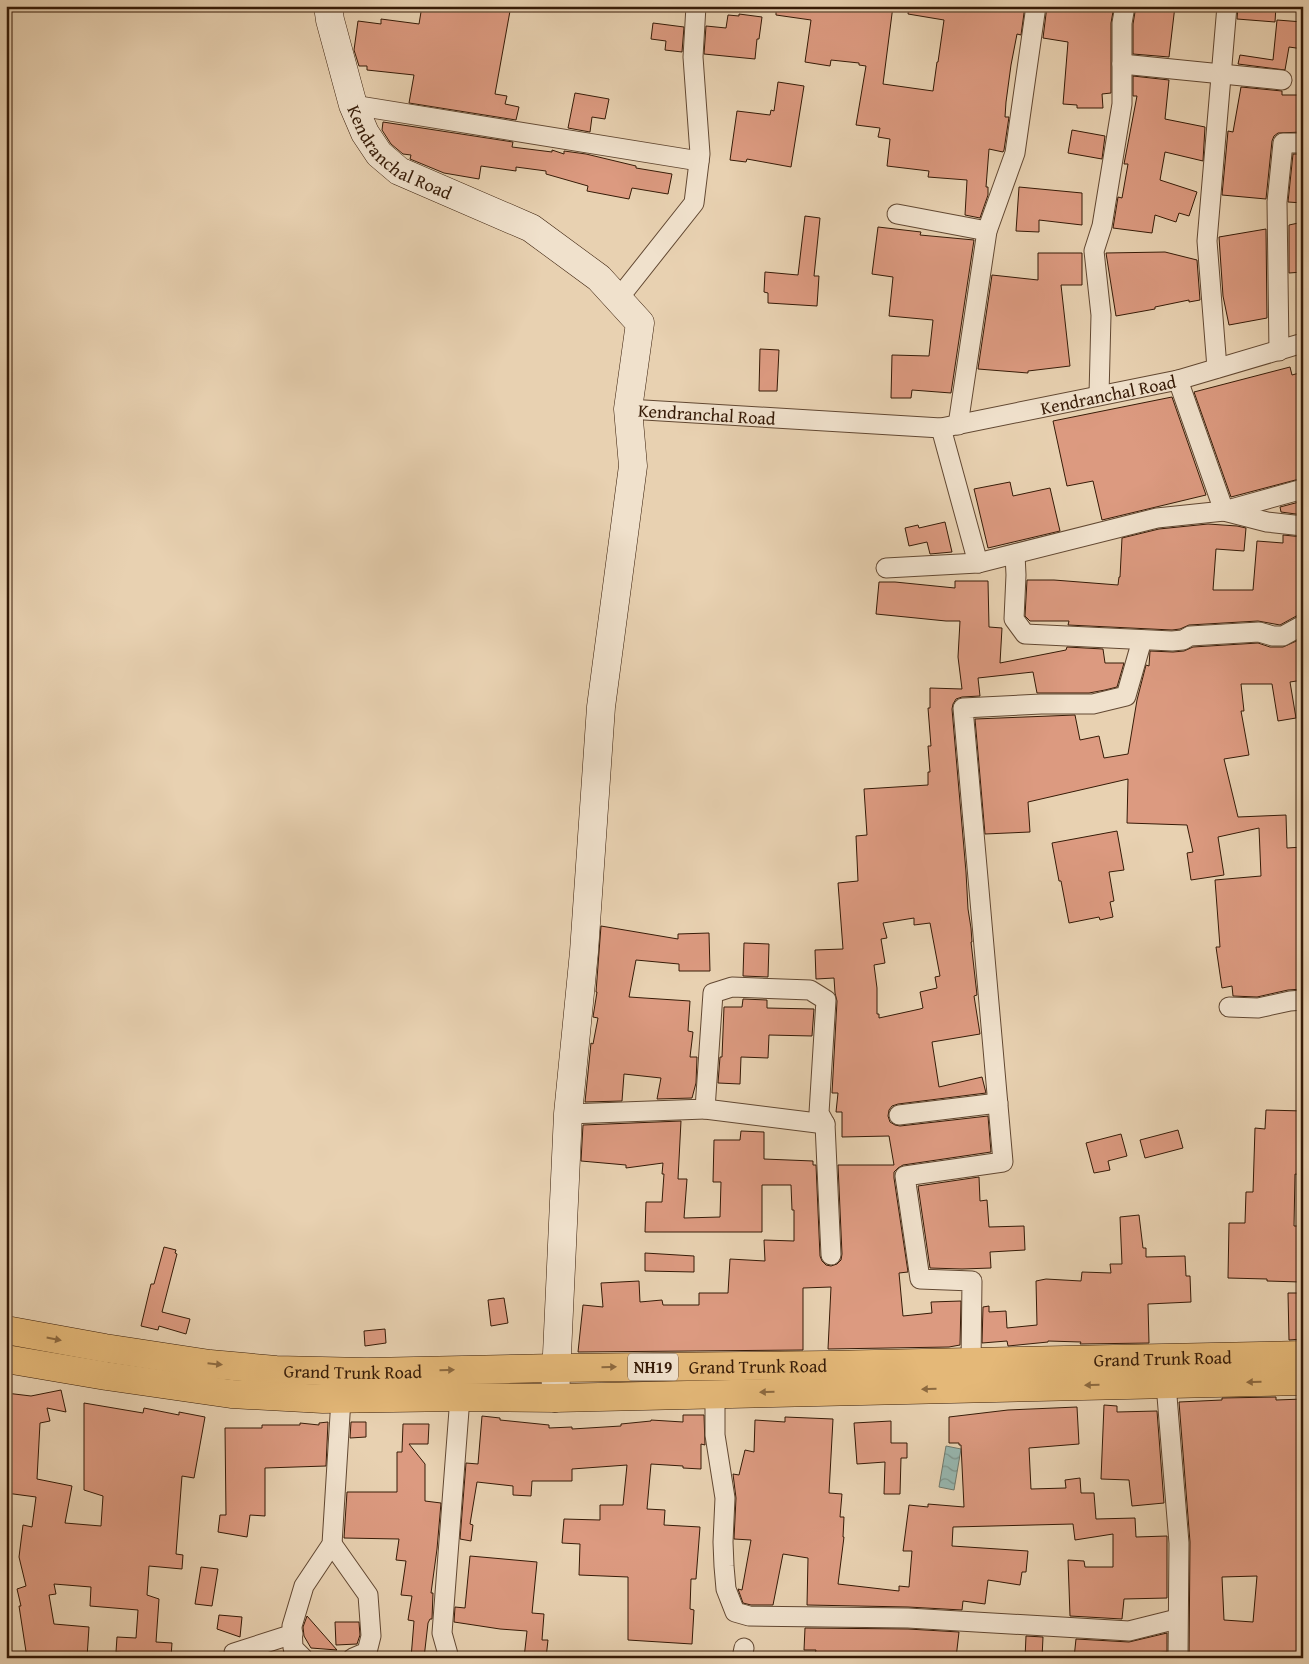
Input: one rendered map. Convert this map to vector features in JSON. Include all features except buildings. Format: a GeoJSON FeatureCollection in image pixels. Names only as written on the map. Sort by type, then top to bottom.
{"type":"FeatureCollection","features":[{"type":"Feature","properties":{"kind":"highway","name":"Grand Trunk Road"},"geometry":{"type":"LineString","coordinates":[[6,1330],[114,1350],[210,1364],[276,1370],[367,1372],[1303,1355]]}},
{"type":"Feature","properties":{"kind":"highway","name":"Grand Trunk Road"},"geometry":{"type":"LineString","coordinates":[[6,1359],[231,1394],[323,1399],[555,1398],[1303,1381]]}},
{"type":"Feature","properties":{"kind":"street","name":"Kendranchal Road"},"geometry":{"type":"LineString","coordinates":[[328,6],[330,20],[354,105],[365,133],[379,154],[399,171],[531,228],[599,278],[640,323],[628,409],[950,427],[1178,380],[1303,343]]}},
{"type":"Feature","properties":{"kind":"street"},"geometry":{"type":"LineString","coordinates":[[618,299],[694,203],[700,154],[693,57],[696,6]]}},
{"type":"Feature","properties":{"kind":"street"},"geometry":{"type":"LineString","coordinates":[[978,564],[950,427],[987,231],[1016,153],[1036,6]]}},
{"type":"Feature","properties":{"kind":"street"},"geometry":{"type":"LineString","coordinates":[[1099,395],[1100,315],[1094,251],[1102,226],[1122,104],[1122,23],[1125,6]]}},
{"type":"Feature","properties":{"kind":"street"},"geometry":{"type":"LineString","coordinates":[[1217,368],[1207,241],[1227,6]]}},
{"type":"Feature","properties":{"kind":"street"},"geometry":{"type":"LineString","coordinates":[[1122,64],[1282,80]]}},
{"type":"Feature","properties":{"kind":"street"},"geometry":{"type":"LineString","coordinates":[[354,105],[699,162]]}},
{"type":"Feature","properties":{"kind":"street"},"geometry":{"type":"LineString","coordinates":[[1279,351],[1277,202],[1283,143],[1303,142]]}},
{"type":"Feature","properties":{"kind":"street"},"geometry":{"type":"LineString","coordinates":[[897,214],[987,231]]}},
{"type":"Feature","properties":{"kind":"street"},"geometry":{"type":"LineString","coordinates":[[1178,380],[1224,511]]}},
{"type":"Feature","properties":{"kind":"street"},"geometry":{"type":"LineString","coordinates":[[555,1398],[568,1114],[584,952],[601,707],[633,466],[628,409]]}},
{"type":"Feature","properties":{"kind":"street"},"geometry":{"type":"LineString","coordinates":[[886,568],[978,564],[1157,518],[1224,511],[1303,489]]}},
{"type":"Feature","properties":{"kind":"street"},"geometry":{"type":"LineString","coordinates":[[1224,511],[1266,522],[1303,526]]}},
{"type":"Feature","properties":{"kind":"street"},"geometry":{"type":"LineString","coordinates":[[1015,554],[1014,619],[1025,634],[1172,641],[1183,640],[1190,636],[1260,632],[1273,636],[1284,636],[1303,624]]}},
{"type":"Feature","properties":{"kind":"street"},"geometry":{"type":"LineString","coordinates":[[972,1362],[972,1281],[920,1279],[905,1176],[1003,1162],[963,708],[1041,704],[1092,704],[1126,696],[1142,640]]}},
{"type":"Feature","properties":{"kind":"street"},"geometry":{"type":"LineString","coordinates":[[705,1109],[713,993],[732,987],[810,990],[826,1000],[819,1113],[825,1124],[831,1255]]}},
{"type":"Feature","properties":{"kind":"street"},"geometry":{"type":"LineString","coordinates":[[1229,1007],[1258,1008],[1303,1000]]}},
{"type":"Feature","properties":{"kind":"street"},"geometry":{"type":"LineString","coordinates":[[899,1115],[998,1102]]}},
{"type":"Feature","properties":{"kind":"street"},"geometry":{"type":"LineString","coordinates":[[568,1114],[705,1109],[825,1124]]}},
{"type":"Feature","properties":{"kind":"street"},"geometry":{"type":"LineString","coordinates":[[1166,1384],[1179,1543],[1178,1658]]}},
{"type":"Feature","properties":{"kind":"street"},"geometry":{"type":"LineString","coordinates":[[715,1394],[715,1435],[726,1498],[723,1542],[726,1581],[731,1604],[735,1612],[749,1616],[908,1618],[1128,1631],[1177,1619]]}},
{"type":"Feature","properties":{"kind":"street"},"geometry":{"type":"LineString","coordinates":[[449,1658],[442,1633],[460,1397]]}},
{"type":"Feature","properties":{"kind":"street"},"geometry":{"type":"LineString","coordinates":[[303,1658],[293,1648],[292,1626],[304,1586],[332,1544],[341,1399]]}},
{"type":"Feature","properties":{"kind":"street"},"geometry":{"type":"LineString","coordinates":[[332,1544],[368,1594],[371,1636],[367,1652],[353,1658]]}},
{"type":"Feature","properties":{"kind":"street"},"geometry":{"type":"LineString","coordinates":[[234,1658],[234,1653],[292,1634]]}},
{"type":"Feature","properties":{"kind":"water"},"geometry":{"type":"Polygon","coordinates":[[[946,1446],[961,1449],[954,1490],[939,1487],[946,1446]]]}}]}
